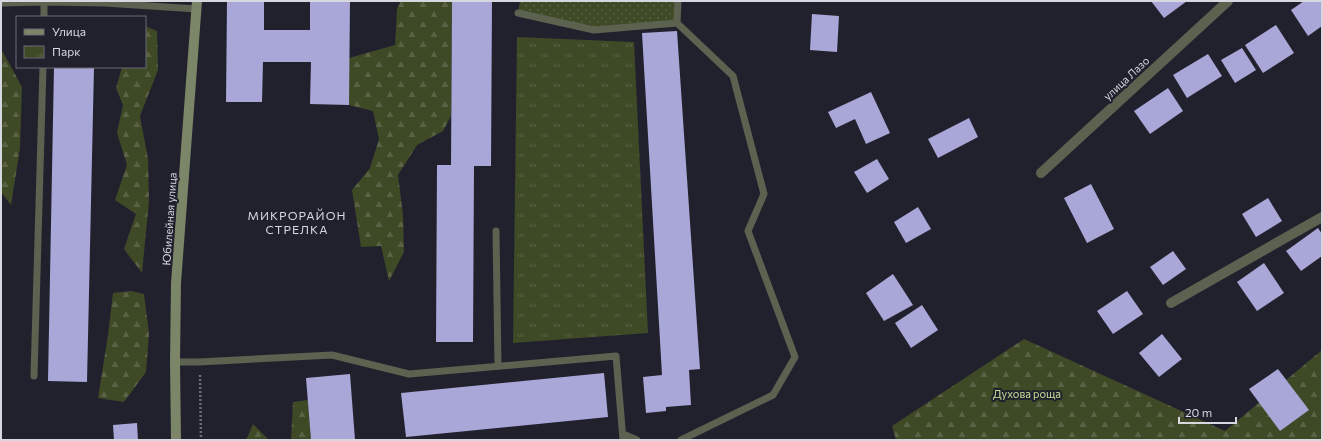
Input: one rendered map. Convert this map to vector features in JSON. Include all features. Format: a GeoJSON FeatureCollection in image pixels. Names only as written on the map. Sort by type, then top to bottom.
{"type":"FeatureCollection","features":[{"type":"Feature","properties":{"kind":"street","name":"улица Лазо"},"geometry":{"type":"LineString","coordinates":[[1041,173],[1228,1]]}},
{"type":"Feature","properties":{"kind":"street","name":"Юбилейная улица"},"geometry":{"type":"LineString","coordinates":[[176,440],[176,283],[197,5]]}},
{"type":"Feature","properties":{"kind":"street"},"geometry":{"type":"LineString","coordinates":[[1171,302],[1322,217]]}},
{"type":"Feature","properties":{"kind":"lane"},"geometry":{"type":"LineString","coordinates":[[2,1],[3,3],[44,2],[197,5]]}},
{"type":"Feature","properties":{"kind":"lane"},"geometry":{"type":"LineString","coordinates":[[677,23],[678,1]]}},
{"type":"Feature","properties":{"kind":"lane"},"geometry":{"type":"LineString","coordinates":[[44,2],[44,16]]}},
{"type":"Feature","properties":{"kind":"lane"},"geometry":{"type":"LineString","coordinates":[[518,13],[594,30],[677,23],[733,76],[764,194],[748,231],[795,357],[772,396],[681,440]]}},
{"type":"Feature","properties":{"kind":"lane"},"geometry":{"type":"LineString","coordinates":[[34,376],[42,68]]}},
{"type":"Feature","properties":{"kind":"lane"},"geometry":{"type":"LineString","coordinates":[[496,231],[498,366]]}},
{"type":"Feature","properties":{"kind":"lane"},"geometry":{"type":"LineString","coordinates":[[175,362],[332,355],[409,374],[616,356],[623,437],[637,440]]}},
{"type":"Feature","properties":{"kind":"path"},"geometry":{"type":"LineString","coordinates":[[199,362],[201,440]]}},
{"type":"Feature","properties":{"kind":"green space"},"geometry":{"type":"Polygon","coordinates":[[[401,1],[452,1],[451,116],[443,131],[417,145],[398,175],[403,215],[404,252],[389,281],[381,246],[361,247],[352,190],[370,168],[379,139],[373,111],[349,105],[349,58],[395,45],[397,9],[401,1]]]}},
{"type":"Feature","properties":{"kind":"green space"},"geometry":{"type":"Polygon","coordinates":[[[520,1],[678,1],[677,23],[594,30],[518,13],[520,1]]]}},
{"type":"Feature","properties":{"kind":"green space"},"geometry":{"type":"Polygon","coordinates":[[[146,26],[157,31],[158,70],[140,116],[148,159],[149,201],[142,273],[124,249],[136,214],[115,200],[127,165],[117,133],[123,105],[116,88],[122,68],[146,68],[146,26]]]}},
{"type":"Feature","properties":{"kind":"green space"},"geometry":{"type":"Polygon","coordinates":[[[517,37],[634,42],[648,333],[513,343],[517,37]]]}},
{"type":"Feature","properties":{"kind":"green space"},"geometry":{"type":"Polygon","coordinates":[[[3,52],[22,87],[20,148],[11,205],[1,192],[1,53],[3,52]]]}},
{"type":"Feature","properties":{"kind":"green space"},"geometry":{"type":"Polygon","coordinates":[[[131,291],[144,294],[149,334],[146,372],[124,402],[98,398],[113,293],[131,291]]]}},
{"type":"Feature","properties":{"kind":"green space","name":"Духова роща"},"geometry":{"type":"Polygon","coordinates":[[[1024,339],[1225,431],[1322,350],[1322,440],[896,440],[892,426],[1024,339]]]}},
{"type":"Feature","properties":{"kind":"green space"},"geometry":{"type":"Polygon","coordinates":[[[308,400],[311,440],[291,440],[293,402],[308,400]]]}},
{"type":"Feature","properties":{"kind":"green space"},"geometry":{"type":"Polygon","coordinates":[[[253,424],[269,440],[246,440],[253,424]]]}},
{"type":"Feature","properties":{"kind":"building"},"geometry":{"type":"Polygon","coordinates":[[[227,1],[264,1],[264,30],[310,30],[310,1],[350,1],[349,105],[310,104],[311,62],[263,62],[262,102],[226,102],[227,1]]]}},
{"type":"Feature","properties":{"kind":"building"},"geometry":{"type":"Polygon","coordinates":[[[452,1],[492,1],[491,166],[474,166],[473,342],[436,342],[437,165],[451,165],[452,1]]]}},
{"type":"Feature","properties":{"kind":"building"},"geometry":{"type":"Polygon","coordinates":[[[1151,1],[1187,1],[1164,18],[1151,1]]]}},
{"type":"Feature","properties":{"kind":"building"},"geometry":{"type":"Polygon","coordinates":[[[1304,1],[1322,1],[1322,26],[1308,36],[1291,10],[1304,1]]]}},
{"type":"Feature","properties":{"kind":"building"},"geometry":{"type":"Polygon","coordinates":[[[812,14],[839,16],[837,52],[810,50],[812,14]]]}},
{"type":"Feature","properties":{"kind":"building"},"geometry":{"type":"Polygon","coordinates":[[[1276,25],[1294,53],[1263,73],[1245,45],[1276,25]]]}},
{"type":"Feature","properties":{"kind":"building"},"geometry":{"type":"Polygon","coordinates":[[[677,31],[700,369],[689,370],[691,405],[666,407],[666,411],[646,413],[643,377],[662,375],[642,33],[677,31]]]}},
{"type":"Feature","properties":{"kind":"building"},"geometry":{"type":"Polygon","coordinates":[[[1242,48],[1256,70],[1235,83],[1221,60],[1242,48]]]}},
{"type":"Feature","properties":{"kind":"building"},"geometry":{"type":"Polygon","coordinates":[[[1208,54],[1222,76],[1187,98],[1173,75],[1208,54]]]}},
{"type":"Feature","properties":{"kind":"building"},"geometry":{"type":"Polygon","coordinates":[[[54,68],[94,68],[87,382],[48,381],[54,68]]]}},
{"type":"Feature","properties":{"kind":"building"},"geometry":{"type":"Polygon","coordinates":[[[1168,88],[1183,111],[1150,134],[1134,111],[1168,88]]]}},
{"type":"Feature","properties":{"kind":"building"},"geometry":{"type":"Polygon","coordinates":[[[871,92],[890,133],[866,144],[855,119],[836,128],[828,112],[871,92]]]}},
{"type":"Feature","properties":{"kind":"building"},"geometry":{"type":"Polygon","coordinates":[[[969,118],[978,137],[938,158],[928,139],[969,118]]]}},
{"type":"Feature","properties":{"kind":"building"},"geometry":{"type":"Polygon","coordinates":[[[877,159],[889,179],[867,193],[854,172],[877,159]]]}},
{"type":"Feature","properties":{"kind":"building"},"geometry":{"type":"Polygon","coordinates":[[[1091,184],[1114,229],[1087,243],[1064,198],[1091,184]]]}},
{"type":"Feature","properties":{"kind":"building"},"geometry":{"type":"Polygon","coordinates":[[[1268,198],[1282,221],[1256,237],[1242,214],[1268,198]]]}},
{"type":"Feature","properties":{"kind":"building"},"geometry":{"type":"Polygon","coordinates":[[[918,207],[931,229],[906,243],[894,222],[918,207]]]}},
{"type":"Feature","properties":{"kind":"building"},"geometry":{"type":"Polygon","coordinates":[[[1318,228],[1322,234],[1322,256],[1301,271],[1286,251],[1318,228]]]}},
{"type":"Feature","properties":{"kind":"building"},"geometry":{"type":"Polygon","coordinates":[[[1173,251],[1186,269],[1163,285],[1150,267],[1173,251]]]}},
{"type":"Feature","properties":{"kind":"building"},"geometry":{"type":"Polygon","coordinates":[[[1264,263],[1284,293],[1257,311],[1237,282],[1264,263]]]}},
{"type":"Feature","properties":{"kind":"building"},"geometry":{"type":"Polygon","coordinates":[[[893,274],[913,305],[884,321],[866,293],[893,274]]]}},
{"type":"Feature","properties":{"kind":"building"},"geometry":{"type":"Polygon","coordinates":[[[1127,291],[1143,314],[1113,334],[1097,311],[1127,291]]]}},
{"type":"Feature","properties":{"kind":"building"},"geometry":{"type":"Polygon","coordinates":[[[922,305],[938,330],[911,348],[895,323],[922,305]]]}},
{"type":"Feature","properties":{"kind":"building"},"geometry":{"type":"Polygon","coordinates":[[[1162,334],[1182,359],[1159,377],[1139,353],[1162,334]]]}},
{"type":"Feature","properties":{"kind":"building"},"geometry":{"type":"Polygon","coordinates":[[[1278,369],[1309,410],[1280,431],[1249,389],[1278,369]]]}},
{"type":"Feature","properties":{"kind":"building"},"geometry":{"type":"Polygon","coordinates":[[[604,373],[608,417],[406,437],[401,393],[604,373]]]}},
{"type":"Feature","properties":{"kind":"building"},"geometry":{"type":"Polygon","coordinates":[[[350,374],[355,440],[311,440],[306,378],[350,374]]]}},
{"type":"Feature","properties":{"kind":"building"},"geometry":{"type":"Polygon","coordinates":[[[137,423],[138,440],[114,440],[113,425],[137,423]]]}},
{"type":"Feature","properties":{"kind":"district","name":"МИКРОРАЙОН СТРЕЛКА"},"geometry":{"type":"Point","coordinates":[297,222]}}]}
